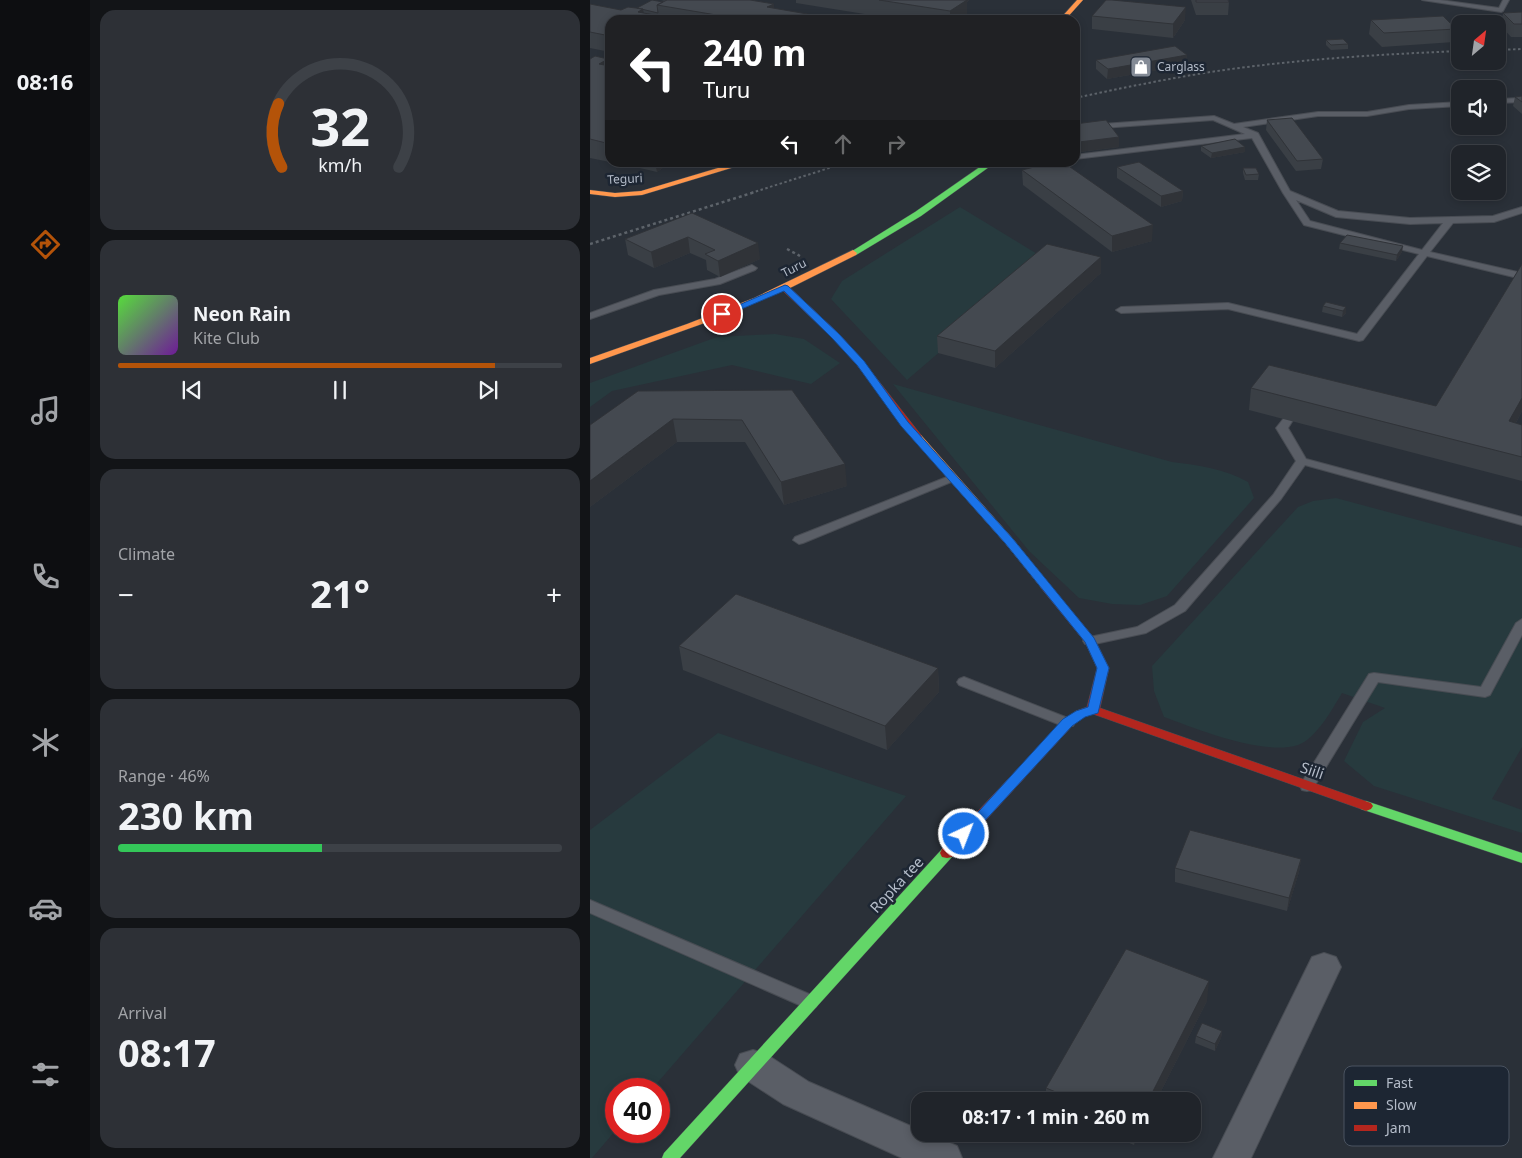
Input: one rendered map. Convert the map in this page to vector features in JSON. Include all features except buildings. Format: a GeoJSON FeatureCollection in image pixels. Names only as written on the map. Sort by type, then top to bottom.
{"type":"FeatureCollection","features":[{"type":"Feature","properties":{"kind":"street"},"geometry":{"type":"LineString","coordinates":[[1066,15],[1080,0]]}},
{"type":"Feature","properties":{"kind":"street","name":"Teguri"},"geometry":{"type":"LineString","coordinates":[[590,192],[615,195],[642,193],[731,167]]}},
{"type":"Feature","properties":{"kind":"street","name":"Turu"},"geometry":{"type":"LineString","coordinates":[[590,361],[693,326],[785,288],[861,248],[925,210],[986,167]]}},
{"type":"Feature","properties":{"kind":"street"},"geometry":{"type":"LineString","coordinates":[[785,288],[836,336],[860,363],[904,424],[1009,541],[1090,641],[1103,668],[1093,710]]}},
{"type":"Feature","properties":{"kind":"street","name":"Siili"},"geometry":{"type":"LineString","coordinates":[[1093,710],[1307,786],[1522,858]]}},
{"type":"Feature","properties":{"kind":"street","name":"Ropka tee"},"geometry":{"type":"LineString","coordinates":[[670,1158],[810,1002],[1068,722],[1080,714],[1093,710]]}},
{"type":"Feature","properties":{"kind":"street"},"geometry":{"type":"LineString","coordinates":[[1232,1158],[1324,967]]}},
{"type":"Feature","properties":{"kind":"street"},"geometry":{"type":"LineString","coordinates":[[753,1065],[796,1094],[943,1158]]}},
{"type":"Feature","properties":{"kind":"lane"},"geometry":{"type":"LineString","coordinates":[[1425,0],[1501,10],[1506,0]]}},
{"type":"Feature","properties":{"kind":"lane"},"geometry":{"type":"LineString","coordinates":[[1506,101],[1522,100]]}},
{"type":"Feature","properties":{"kind":"lane"},"geometry":{"type":"LineString","coordinates":[[1234,126],[1318,114],[1367,114],[1408,107],[1451,105]]}},
{"type":"Feature","properties":{"kind":"lane"},"geometry":{"type":"LineString","coordinates":[[1080,128],[1214,118],[1255,135],[1287,193],[1307,223],[1522,276]]}},
{"type":"Feature","properties":{"kind":"lane"},"geometry":{"type":"LineString","coordinates":[[1080,156],[1255,135]]}},
{"type":"Feature","properties":{"kind":"lane"},"geometry":{"type":"LineString","coordinates":[[1287,193],[1336,214],[1410,221],[1494,219],[1522,210]]}},
{"type":"Feature","properties":{"kind":"lane"},"geometry":{"type":"LineString","coordinates":[[1121,310],[1228,306],[1359,338],[1450,220]]}},
{"type":"Feature","properties":{"kind":"lane"},"geometry":{"type":"LineString","coordinates":[[590,316],[656,292],[717,282],[752,268]]}},
{"type":"Feature","properties":{"kind":"lane"},"geometry":{"type":"LineString","coordinates":[[1288,420],[1282,428],[1302,461],[1522,521]]}},
{"type":"Feature","properties":{"kind":"lane"},"geometry":{"type":"LineString","coordinates":[[1090,641],[1141,630],[1180,608],[1277,496],[1302,461]]}},
{"type":"Feature","properties":{"kind":"lane"},"geometry":{"type":"LineString","coordinates":[[799,540],[952,478]]}},
{"type":"Feature","properties":{"kind":"lane"},"geometry":{"type":"LineString","coordinates":[[1307,786],[1374,677],[1485,692],[1522,623]]}},
{"type":"Feature","properties":{"kind":"lane"},"geometry":{"type":"LineString","coordinates":[[964,682],[1068,722]]}},
{"type":"Feature","properties":{"kind":"lane"},"geometry":{"type":"LineString","coordinates":[[590,906],[810,1002]]}},
{"type":"Feature","properties":{"kind":"path"},"geometry":{"type":"LineString","coordinates":[[1506,50],[1522,49]]}},
{"type":"Feature","properties":{"kind":"path"},"geometry":{"type":"LineString","coordinates":[[1080,97],[1167,79],[1273,64],[1451,52]]}},
{"type":"Feature","properties":{"kind":"path"},"geometry":{"type":"LineString","coordinates":[[590,244],[832,167]]}},
{"type":"Feature","properties":{"kind":"path"},"geometry":{"type":"LineString","coordinates":[[787,249],[801,256]]}},
{"type":"Feature","properties":{"kind":"green space"},"geometry":{"type":"Polygon","coordinates":[[[960,207],[1047,260],[907,380],[831,299],[842,281],[960,207]]]}},
{"type":"Feature","properties":{"kind":"green space"},"geometry":{"type":"Polygon","coordinates":[[[775,334],[804,339],[840,363],[811,384],[732,365],[612,391],[590,407],[590,383],[717,337],[775,334]]]}},
{"type":"Feature","properties":{"kind":"green space"},"geometry":{"type":"Polygon","coordinates":[[[893,384],[1172,462],[1221,471],[1248,482],[1254,498],[1167,596],[1140,605],[1112,604],[1079,598],[1029,551],[893,384]]]}},
{"type":"Feature","properties":{"kind":"green space"},"geometry":{"type":"Polygon","coordinates":[[[1336,498],[1522,548],[1522,747],[1492,799],[1522,810],[1522,833],[1374,786],[1344,761],[1363,722],[1385,708],[1342,693],[1317,730],[1305,742],[1284,747],[1267,747],[1230,740],[1164,717],[1154,691],[1152,666],[1298,507],[1313,501],[1336,498]]]}},
{"type":"Feature","properties":{"kind":"green space"},"geometry":{"type":"Polygon","coordinates":[[[718,733],[906,796],[662,1078],[605,1078],[605,1143],[592,1158],[590,1158],[590,830],[718,733]]]}},
{"type":"Feature","properties":{"kind":"traffic: fast"},"geometry":{"type":"LineString","coordinates":[[853,253],[918,214],[986,167]]}},
{"type":"Feature","properties":{"kind":"traffic: fast"},"geometry":{"type":"LineString","coordinates":[[1366,806],[1522,858]]}},
{"type":"Feature","properties":{"kind":"traffic: fast"},"geometry":{"type":"LineString","coordinates":[[670,1158],[947,853]]}},
{"type":"Feature","properties":{"kind":"traffic: slow"},"geometry":{"type":"LineString","coordinates":[[1066,15],[1080,0]]}},
{"type":"Feature","properties":{"kind":"traffic: slow"},"geometry":{"type":"LineString","coordinates":[[590,192],[615,195],[642,193],[731,167]]}},
{"type":"Feature","properties":{"kind":"traffic: slow"},"geometry":{"type":"LineString","coordinates":[[590,361],[691,326],[757,300],[853,253]]}},
{"type":"Feature","properties":{"kind":"traffic: slow"},"geometry":{"type":"LineString","coordinates":[[917,437],[1009,541],[1047,588]]}},
{"type":"Feature","properties":{"kind":"traffic: jam"},"geometry":{"type":"LineString","coordinates":[[785,288],[836,336],[860,363],[917,437]]}},
{"type":"Feature","properties":{"kind":"traffic: jam"},"geometry":{"type":"LineString","coordinates":[[947,853],[1068,723],[1080,714],[1093,710],[1103,668],[1090,641],[1047,588]]}},
{"type":"Feature","properties":{"kind":"traffic: jam"},"geometry":{"type":"LineString","coordinates":[[1093,710],[1366,806]]}},
{"type":"Feature","properties":{"kind":"place","name":"Carglass"},"geometry":{"type":"Point","coordinates":[1141,67]}},
{"type":"Feature","properties":{"kind":"route"},"geometry":{"type":"LineString","coordinates":[[722,314],[785,288],[836,336],[860,363],[904,424],[1009,541],[1090,641],[1103,668],[1093,710],[1080,714],[1068,722],[964,834]]}}]}
